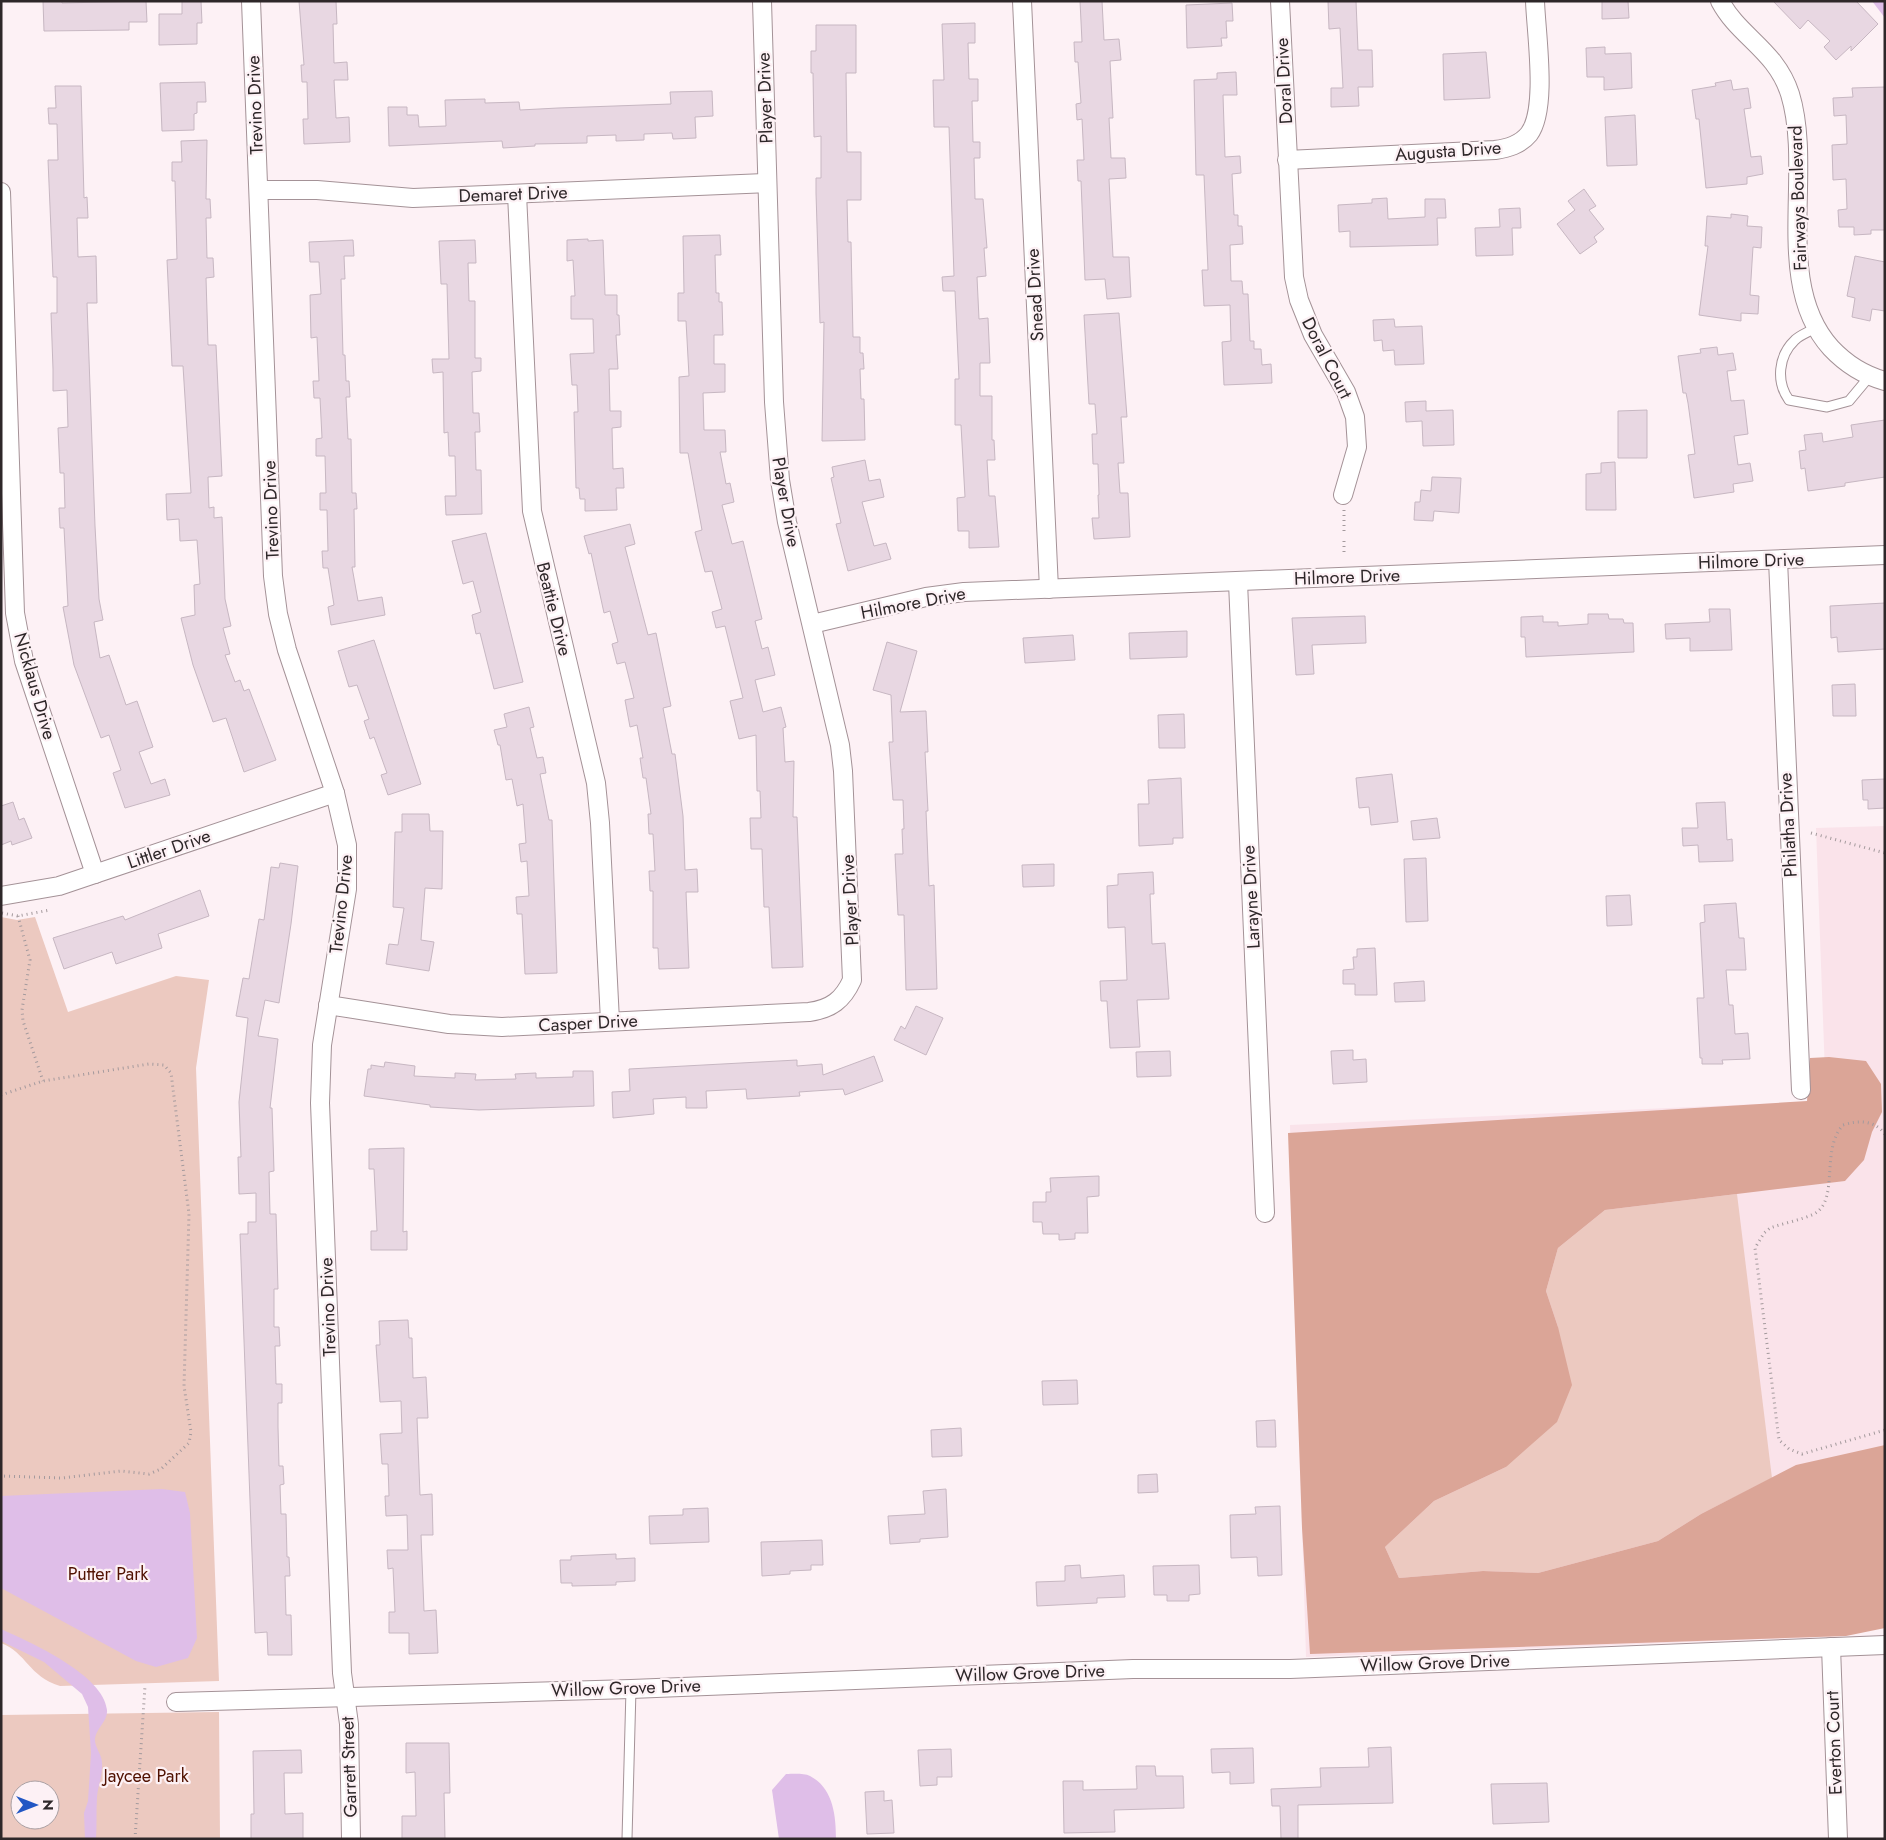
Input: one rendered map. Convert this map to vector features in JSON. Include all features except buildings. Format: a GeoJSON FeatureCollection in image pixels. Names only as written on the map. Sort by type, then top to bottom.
{"type":"FeatureCollection","features":[{"type":"Feature","properties":{"kind":"street","name":"Trevino Drive"},"geometry":{"type":"LineString","coordinates":[[251,1],[274,584],[287,650],[335,793],[346,832],[348,875],[322,1045],[320,1103],[345,1695]]}},
{"type":"Feature","properties":{"kind":"street","name":"Player Drive"},"geometry":{"type":"LineString","coordinates":[[762,1],[774,402],[780,480],[787,522],[836,722],[843,771],[853,970],[852,980],[844,995]]}},
{"type":"Feature","properties":{"kind":"street","name":"Snead Drive"},"geometry":{"type":"LineString","coordinates":[[1022,1],[1049,589]]}},
{"type":"Feature","properties":{"kind":"street","name":"Doral Drive"},"geometry":{"type":"LineString","coordinates":[[1280,1],[1287,160]]}},
{"type":"Feature","properties":{"kind":"street","name":"Augusta Drive"},"geometry":{"type":"LineString","coordinates":[[1287,160],[1495,150],[1518,144],[1528,134],[1538,112],[1535,1]]}},
{"type":"Feature","properties":{"kind":"street","name":"Fairways Boulevard"},"geometry":{"type":"LineString","coordinates":[[1720,1],[1731,18],[1776,65],[1790,95],[1796,126],[1801,281],[1803,297],[1815,328],[1848,364],[1877,379]]}},
{"type":"Feature","properties":{"kind":"street","name":"Doral Court"},"geometry":{"type":"LineString","coordinates":[[1287,160],[1292,253],[1300,300],[1313,335],[1346,392],[1358,431],[1357,447],[1343,495]]}},
{"type":"Feature","properties":{"kind":"street","name":"Demaret Drive"},"geometry":{"type":"LineString","coordinates":[[259,190],[317,190],[413,198],[767,183]]}},
{"type":"Feature","properties":{"kind":"street","name":"Nicklaus Drive"},"geometry":{"type":"LineString","coordinates":[[1,192],[12,583],[15,613],[24,661],[95,874]]}},
{"type":"Feature","properties":{"kind":"street","name":"Beattie Drive"},"geometry":{"type":"LineString","coordinates":[[517,194],[532,510],[596,783],[600,823],[610,1021]]}},
{"type":"Feature","properties":{"kind":"street","name":"Hilmore Drive"},"geometry":{"type":"LineString","coordinates":[[812,624],[936,596],[964,592],[1885,555]]}},
{"type":"Feature","properties":{"kind":"street","name":"Philatha Drive"},"geometry":{"type":"LineString","coordinates":[[1778,560],[1801,1090]]}},
{"type":"Feature","properties":{"kind":"street","name":"Larayne Drive"},"geometry":{"type":"LineString","coordinates":[[1238,582],[1265,1213]]}},
{"type":"Feature","properties":{"kind":"street","name":"Littler Drive"},"geometry":{"type":"LineString","coordinates":[[2,896],[43,890],[95,874],[335,793]]}},
{"type":"Feature","properties":{"kind":"street","name":"Casper Drive"},"geometry":{"type":"LineString","coordinates":[[328,1005],[448,1024],[478,1026],[809,1012],[832,1007],[844,995]]}},
{"type":"Feature","properties":{"kind":"street","name":"Willow Grove Drive"},"geometry":{"type":"LineString","coordinates":[[176,1702],[345,1695],[631,1690],[1132,1669],[1290,1669],[1885,1645]]}},
{"type":"Feature","properties":{"kind":"street","name":"Everton Court"},"geometry":{"type":"LineString","coordinates":[[1831,1647],[1838,1839]]}},
{"type":"Feature","properties":{"kind":"street","name":"Garrett Street"},"geometry":{"type":"LineString","coordinates":[[345,1695],[349,1724],[351,1839]]}},
{"type":"Feature","properties":{"kind":"lane"},"geometry":{"type":"LineString","coordinates":[[1815,328],[1795,340],[1780,362],[1782,390],[1789,400],[1827,407],[1849,401],[1877,379]]}},
{"type":"Feature","properties":{"kind":"lane"},"geometry":{"type":"LineString","coordinates":[[627,1839],[631,1690]]}},
{"type":"Feature","properties":{"kind":"path"},"geometry":{"type":"LineString","coordinates":[[1344,541],[1344,555]]}},
{"type":"Feature","properties":{"kind":"path"},"geometry":{"type":"LineString","coordinates":[[1811,833],[1885,853]]}},
{"type":"Feature","properties":{"kind":"path"},"geometry":{"type":"LineString","coordinates":[[1,913],[18,916],[50,910]]}},
{"type":"Feature","properties":{"kind":"path"},"geometry":{"type":"LineString","coordinates":[[18,916],[30,960],[22,1010],[23,1021],[43,1081]]}},
{"type":"Feature","properties":{"kind":"path"},"geometry":{"type":"LineString","coordinates":[[1,1095],[43,1081],[149,1064],[164,1065],[170,1073],[189,1214],[184,1386],[191,1432],[189,1444],[161,1469],[149,1474],[121,1472],[62,1478],[12,1478],[1,1476]]}},
{"type":"Feature","properties":{"kind":"path"},"geometry":{"type":"LineString","coordinates":[[1885,1134],[1880,1129],[1862,1121],[1843,1125],[1833,1140],[1829,1187],[1823,1206],[1814,1214],[1770,1228],[1764,1232],[1755,1248],[1779,1440],[1789,1449],[1802,1454],[1885,1430]]}},
{"type":"Feature","properties":{"kind":"path"},"geometry":{"type":"LineString","coordinates":[[135,1839],[144,1686]]}},
{"type":"Feature","properties":{"kind":"shaded area"},"geometry":{"type":"Polygon","coordinates":[[[1872,1],[1885,1],[1885,18],[1872,1]]]}},
{"type":"Feature","properties":{"kind":"shaded area"},"geometry":{"type":"Polygon","coordinates":[[[1885,826],[1885,1468],[1846,1636],[1306,1657],[1290,1125],[1826,1101],[1816,828],[1885,826]]]}},
{"type":"Feature","properties":{"kind":"shaded area"},"geometry":{"type":"Polygon","coordinates":[[[1829,1057],[1866,1061],[1881,1084],[1882,1112],[1872,1132],[1864,1160],[1845,1181],[1605,1210],[1558,1248],[1546,1291],[1558,1327],[1572,1385],[1557,1422],[1506,1467],[1434,1501],[1385,1547],[1399,1578],[1483,1571],[1538,1573],[1658,1541],[1701,1514],[1796,1465],[1885,1445],[1885,1628],[1846,1636],[1310,1654],[1302,1528],[1288,1133],[1807,1101],[1810,1058],[1829,1057]]]}},
{"type":"Feature","properties":{"kind":"shaded area"},"geometry":{"type":"Polygon","coordinates":[[[162,1489],[185,1492],[190,1513],[197,1638],[188,1658],[156,1667],[136,1661],[1,1588],[1,1496],[162,1489]]]}},
{"type":"Feature","properties":{"kind":"shaded area"},"geometry":{"type":"Polygon","coordinates":[[[1,1629],[64,1661],[93,1684],[103,1697],[107,1714],[95,1738],[102,1760],[97,1797],[96,1839],[85,1839],[84,1813],[88,1801],[91,1753],[88,1707],[82,1694],[44,1662],[1,1641],[1,1629]]]}},
{"type":"Feature","properties":{"kind":"shaded area"},"geometry":{"type":"Polygon","coordinates":[[[786,1774],[808,1775],[818,1781],[824,1788],[832,1803],[836,1839],[779,1839],[772,1790],[786,1774]]]}},
{"type":"Feature","properties":{"kind":"green space","name":"Putter Park"},"geometry":{"type":"Polygon","coordinates":[[[1,917],[17,920],[35,917],[68,1012],[176,976],[209,980],[196,1068],[219,1681],[60,1686],[49,1682],[34,1671],[10,1647],[1,1643],[1,917]]]}},
{"type":"Feature","properties":{"kind":"green space"},"geometry":{"type":"Polygon","coordinates":[[[1737,1194],[1772,1478],[1701,1514],[1658,1541],[1538,1573],[1483,1571],[1399,1578],[1385,1547],[1434,1501],[1506,1467],[1558,1327],[1546,1291],[1558,1248],[1605,1210],[1737,1194]]]}},
{"type":"Feature","properties":{"kind":"green space","name":"Jaycee Park"},"geometry":{"type":"Polygon","coordinates":[[[219,1712],[220,1839],[1,1839],[1,1715],[219,1712]]]}}]}
